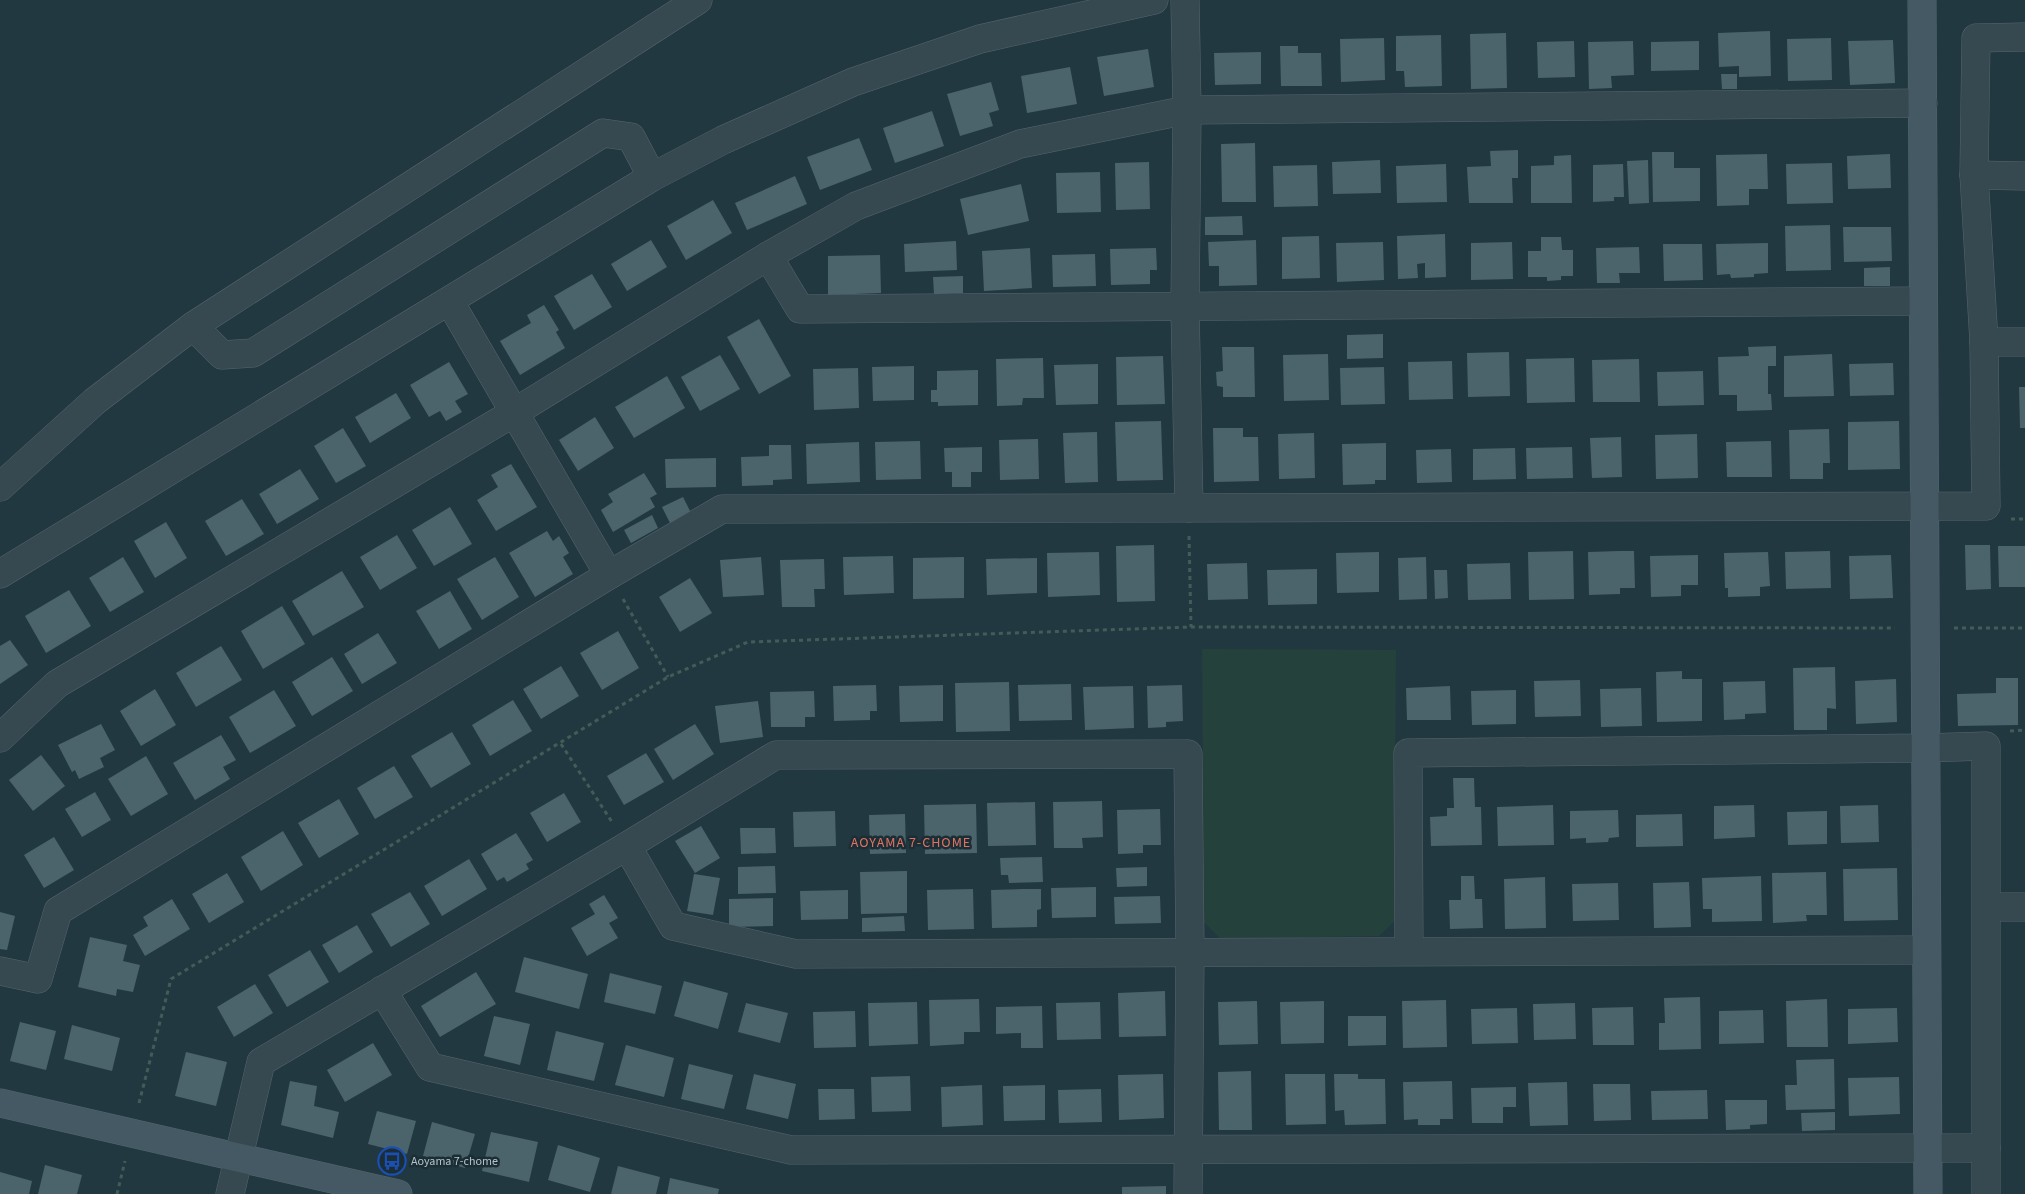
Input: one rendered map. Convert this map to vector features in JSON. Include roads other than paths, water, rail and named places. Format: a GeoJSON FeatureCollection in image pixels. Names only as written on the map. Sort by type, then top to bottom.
{"type":"FeatureCollection","features":[{"type":"Feature","properties":{"kind":"street"},"geometry":{"type":"LineString","coordinates":[[0,487],[95,401],[193,326],[698,0]]}},
{"type":"Feature","properties":{"kind":"street"},"geometry":{"type":"LineString","coordinates":[[0,574],[450,302],[652,177],[723,140],[853,82],[980,39],[1154,0]]}},
{"type":"Feature","properties":{"kind":"street"},"geometry":{"type":"LineString","coordinates":[[1185,0],[1187,110],[1185,307],[1189,508]]}},
{"type":"Feature","properties":{"kind":"street"},"geometry":{"type":"LineString","coordinates":[[1922,0],[1928,1194]]}},
{"type":"Feature","properties":{"kind":"street"},"geometry":{"type":"LineString","coordinates":[[0,971],[38,979],[58,911],[722,508],[1986,506],[1984,342],[1974,175],[1976,38],[2025,37]]}},
{"type":"Feature","properties":{"kind":"street"},"geometry":{"type":"LineString","coordinates":[[0,738],[57,684],[515,412],[768,256],[856,206],[1020,144],[1187,110],[1923,104]]}},
{"type":"Feature","properties":{"kind":"street"},"geometry":{"type":"LineString","coordinates":[[193,326],[222,355],[253,353],[603,133],[631,137],[652,177]]}},
{"type":"Feature","properties":{"kind":"street"},"geometry":{"type":"LineString","coordinates":[[1974,175],[2025,176]]}},
{"type":"Feature","properties":{"kind":"street"},"geometry":{"type":"LineString","coordinates":[[768,256],[800,309],[1923,301]]}},
{"type":"Feature","properties":{"kind":"street"},"geometry":{"type":"LineString","coordinates":[[450,302],[609,575]]}},
{"type":"Feature","properties":{"kind":"street"},"geometry":{"type":"LineString","coordinates":[[1984,342],[2025,342]]}},
{"type":"Feature","properties":{"kind":"street"},"geometry":{"type":"LineString","coordinates":[[1409,951],[1408,753],[1986,746],[1988,907],[1986,1194]]}},
{"type":"Feature","properties":{"kind":"street"},"geometry":{"type":"LineString","coordinates":[[230,1194],[261,1062],[627,846],[776,755],[1188,754],[1190,952],[1188,1194]]}},
{"type":"Feature","properties":{"kind":"street"},"geometry":{"type":"LineString","coordinates":[[627,846],[673,926],[796,954],[1926,950]]}},
{"type":"Feature","properties":{"kind":"street"},"geometry":{"type":"LineString","coordinates":[[1988,907],[2025,907]]}},
{"type":"Feature","properties":{"kind":"street"},"geometry":{"type":"LineString","coordinates":[[382,990],[430,1067],[791,1150],[1986,1148]]}},
{"type":"Feature","properties":{"kind":"street"},"geometry":{"type":"LineString","coordinates":[[0,1102],[239,1159],[398,1194]]}},
{"type":"Feature","properties":{"kind":"place","name":"Aoyama 7-chome"},"geometry":{"type":"Point","coordinates":[392,1161]}},
{"type":"Feature","properties":{"kind":"district","name":"AOYAMA 7-CHOME"},"geometry":{"type":"Point","coordinates":[911,843]}}]}
